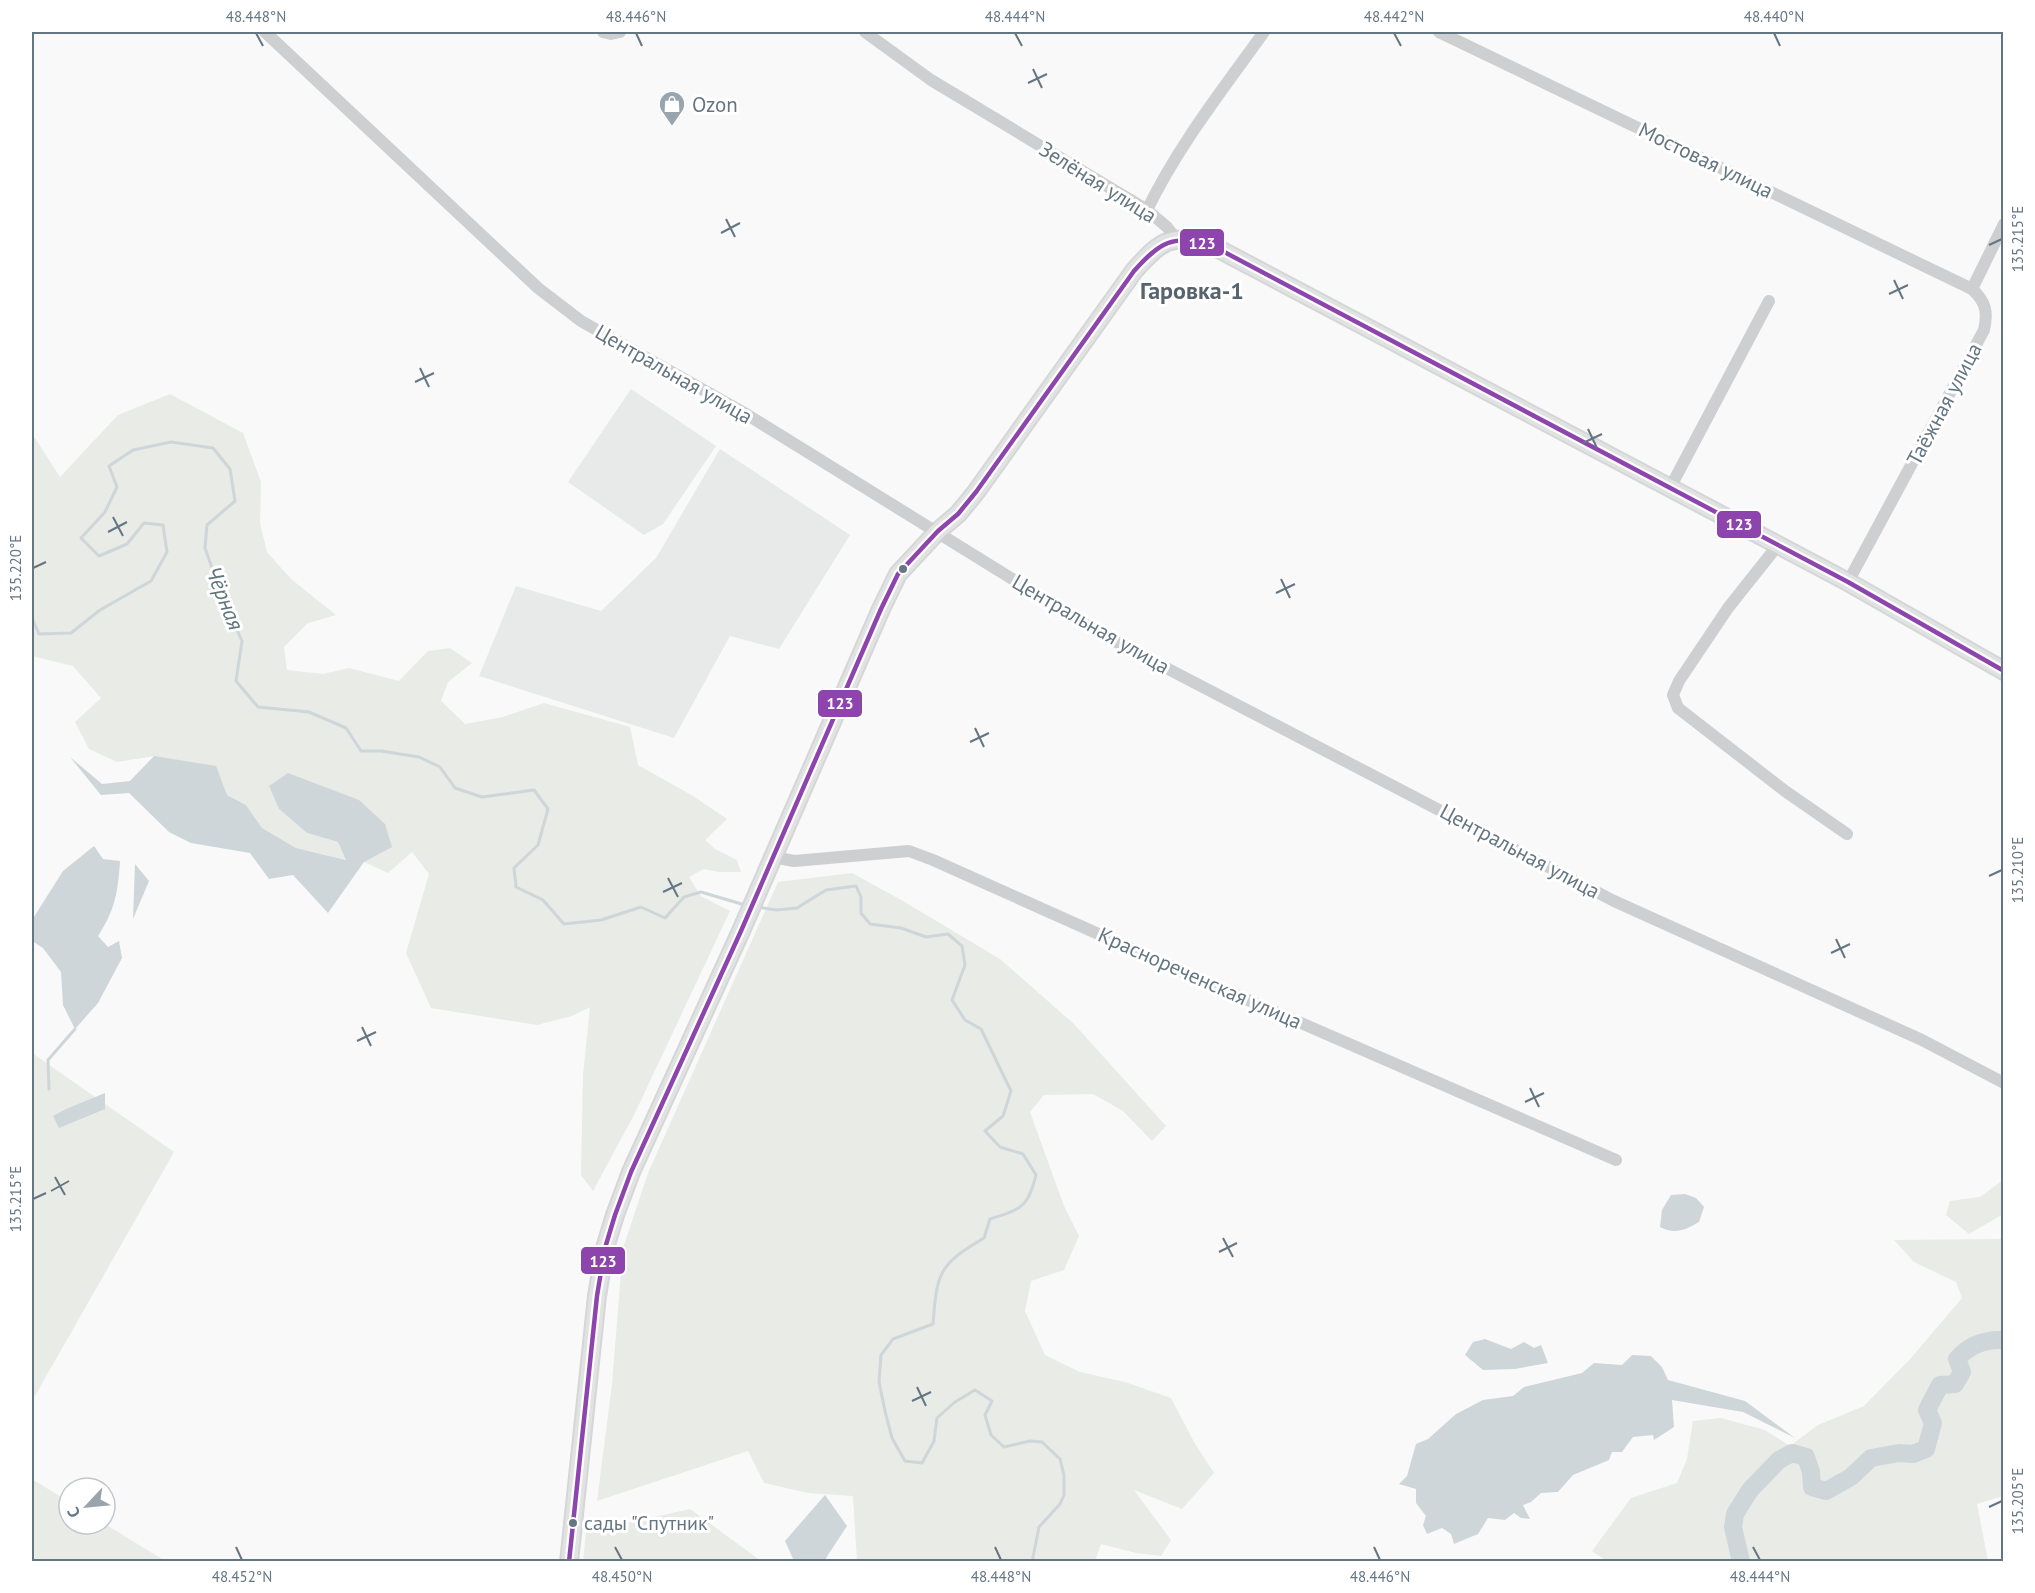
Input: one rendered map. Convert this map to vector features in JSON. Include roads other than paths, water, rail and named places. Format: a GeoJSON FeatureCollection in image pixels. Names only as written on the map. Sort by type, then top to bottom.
{"type":"FeatureCollection","features":[{"type":"Feature","properties":{"kind":"main road","name":"Зелёная улица"},"geometry":{"type":"LineString","coordinates":[[1176,239],[1191,238],[1211,245],[1848,582],[2004,671]]}},
{"type":"Feature","properties":{"kind":"main road"},"geometry":{"type":"LineString","coordinates":[[569,1562],[597,1296],[605,1248],[631,1172],[741,931],[881,609],[898,574],[938,531],[958,514],[976,492],[1134,271],[1149,253],[1162,244],[1176,239]]}},
{"type":"Feature","properties":{"kind":"street","name":"Центральная улица"},"geometry":{"type":"LineString","coordinates":[[265,32],[558,304],[581,321],[746,414],[1101,634],[1614,901],[1922,1040],[2004,1083]]}},
{"type":"Feature","properties":{"kind":"street"},"geometry":{"type":"LineString","coordinates":[[603,32],[611,34],[620,32]]}},
{"type":"Feature","properties":{"kind":"street","name":"Зелёная улица"},"geometry":{"type":"LineString","coordinates":[[865,32],[931,80],[1147,210],[1167,227],[1176,239]]}},
{"type":"Feature","properties":{"kind":"street"},"geometry":{"type":"LineString","coordinates":[[1147,210],[1156,191],[1209,108],[1264,32]]}},
{"type":"Feature","properties":{"kind":"street","name":"Мостовая улица"},"geometry":{"type":"LineString","coordinates":[[1439,32],[1972,289]]}},
{"type":"Feature","properties":{"kind":"street"},"geometry":{"type":"LineString","coordinates":[[1972,289],[2004,224]]}},
{"type":"Feature","properties":{"kind":"street","name":"Таёжная улица"},"geometry":{"type":"LineString","coordinates":[[1848,582],[1984,330],[1986,307],[1981,297],[1972,289]]}},
{"type":"Feature","properties":{"kind":"street"},"geometry":{"type":"LineString","coordinates":[[1670,488],[1769,301]]}},
{"type":"Feature","properties":{"kind":"street"},"geometry":{"type":"LineString","coordinates":[[1778,545],[1728,608],[1679,681],[1673,695],[1678,708],[1785,791],[1846,834]]}},
{"type":"Feature","properties":{"kind":"street","name":"Краснореченская улица"},"geometry":{"type":"LineString","coordinates":[[773,857],[794,861],[909,851],[1616,1160]]}},
{"type":"Feature","properties":{"kind":"waterway","name":"Чёрная"},"geometry":{"type":"LineString","coordinates":[[32,618],[39,634],[71,633],[100,610],[151,581],[167,552],[163,525],[144,523],[127,544],[99,556],[81,538],[105,512],[117,487],[109,466],[133,450],[171,442],[213,448],[230,469],[235,501],[207,525],[205,548],[223,599],[242,641],[236,681],[258,707],[309,712],[346,728],[361,751],[381,751],[419,757],[440,767],[455,788],[482,797],[534,790],[548,809],[538,845],[514,868],[516,887],[543,900],[564,924],[601,920],[641,907],[665,918],[684,897],[701,892],[745,905]]}},
{"type":"Feature","properties":{"kind":"waterway","name":"Чёрная"},"geometry":{"type":"LineString","coordinates":[[758,907],[776,910],[797,908],[826,890],[856,886],[861,897],[861,913],[870,924],[901,928],[926,937],[948,934],[962,946],[965,965],[952,1000],[965,1020],[981,1029],[1011,1091],[1003,1116],[985,1131],[1000,1147],[1023,1154],[1036,1175],[1030,1194],[1022,1205],[990,1219],[984,1238],[949,1264],[939,1281],[933,1324],[893,1339],[881,1355],[879,1382],[892,1438],[905,1461],[922,1463],[934,1441],[937,1418],[955,1402],[975,1390],[992,1401],[985,1415],[991,1435],[1004,1447],[1030,1441],[1042,1442],[1060,1459],[1064,1475],[1064,1495],[1060,1504],[1039,1527],[1032,1562]]}},
{"type":"Feature","properties":{"kind":"waterway"},"geometry":{"type":"LineString","coordinates":[[49,1089],[48,1060],[75,1029]]}},
{"type":"Feature","properties":{"kind":"waterway"},"geometry":{"type":"LineString","coordinates":[[1741,1562],[1733,1527],[1735,1514],[1750,1490],[1779,1460],[1792,1453],[1806,1457],[1811,1472],[1812,1487],[1826,1491],[1851,1477],[1871,1458],[1899,1453],[1913,1454],[1926,1449],[1933,1423],[1927,1410],[1940,1385],[1955,1384],[1962,1372],[1957,1359],[1978,1344],[2004,1340]]}},
{"type":"Feature","properties":{"kind":"place","name":"Ozon"},"geometry":{"type":"Point","coordinates":[672,127]}},
{"type":"Feature","properties":{"kind":"place","name":"сады \"Спутник\""},"geometry":{"type":"Point","coordinates":[573,1523]}},
{"type":"Feature","properties":{"kind":"district","name":"Гаровка-1"},"geometry":{"type":"Point","coordinates":[1192,290]}}]}
